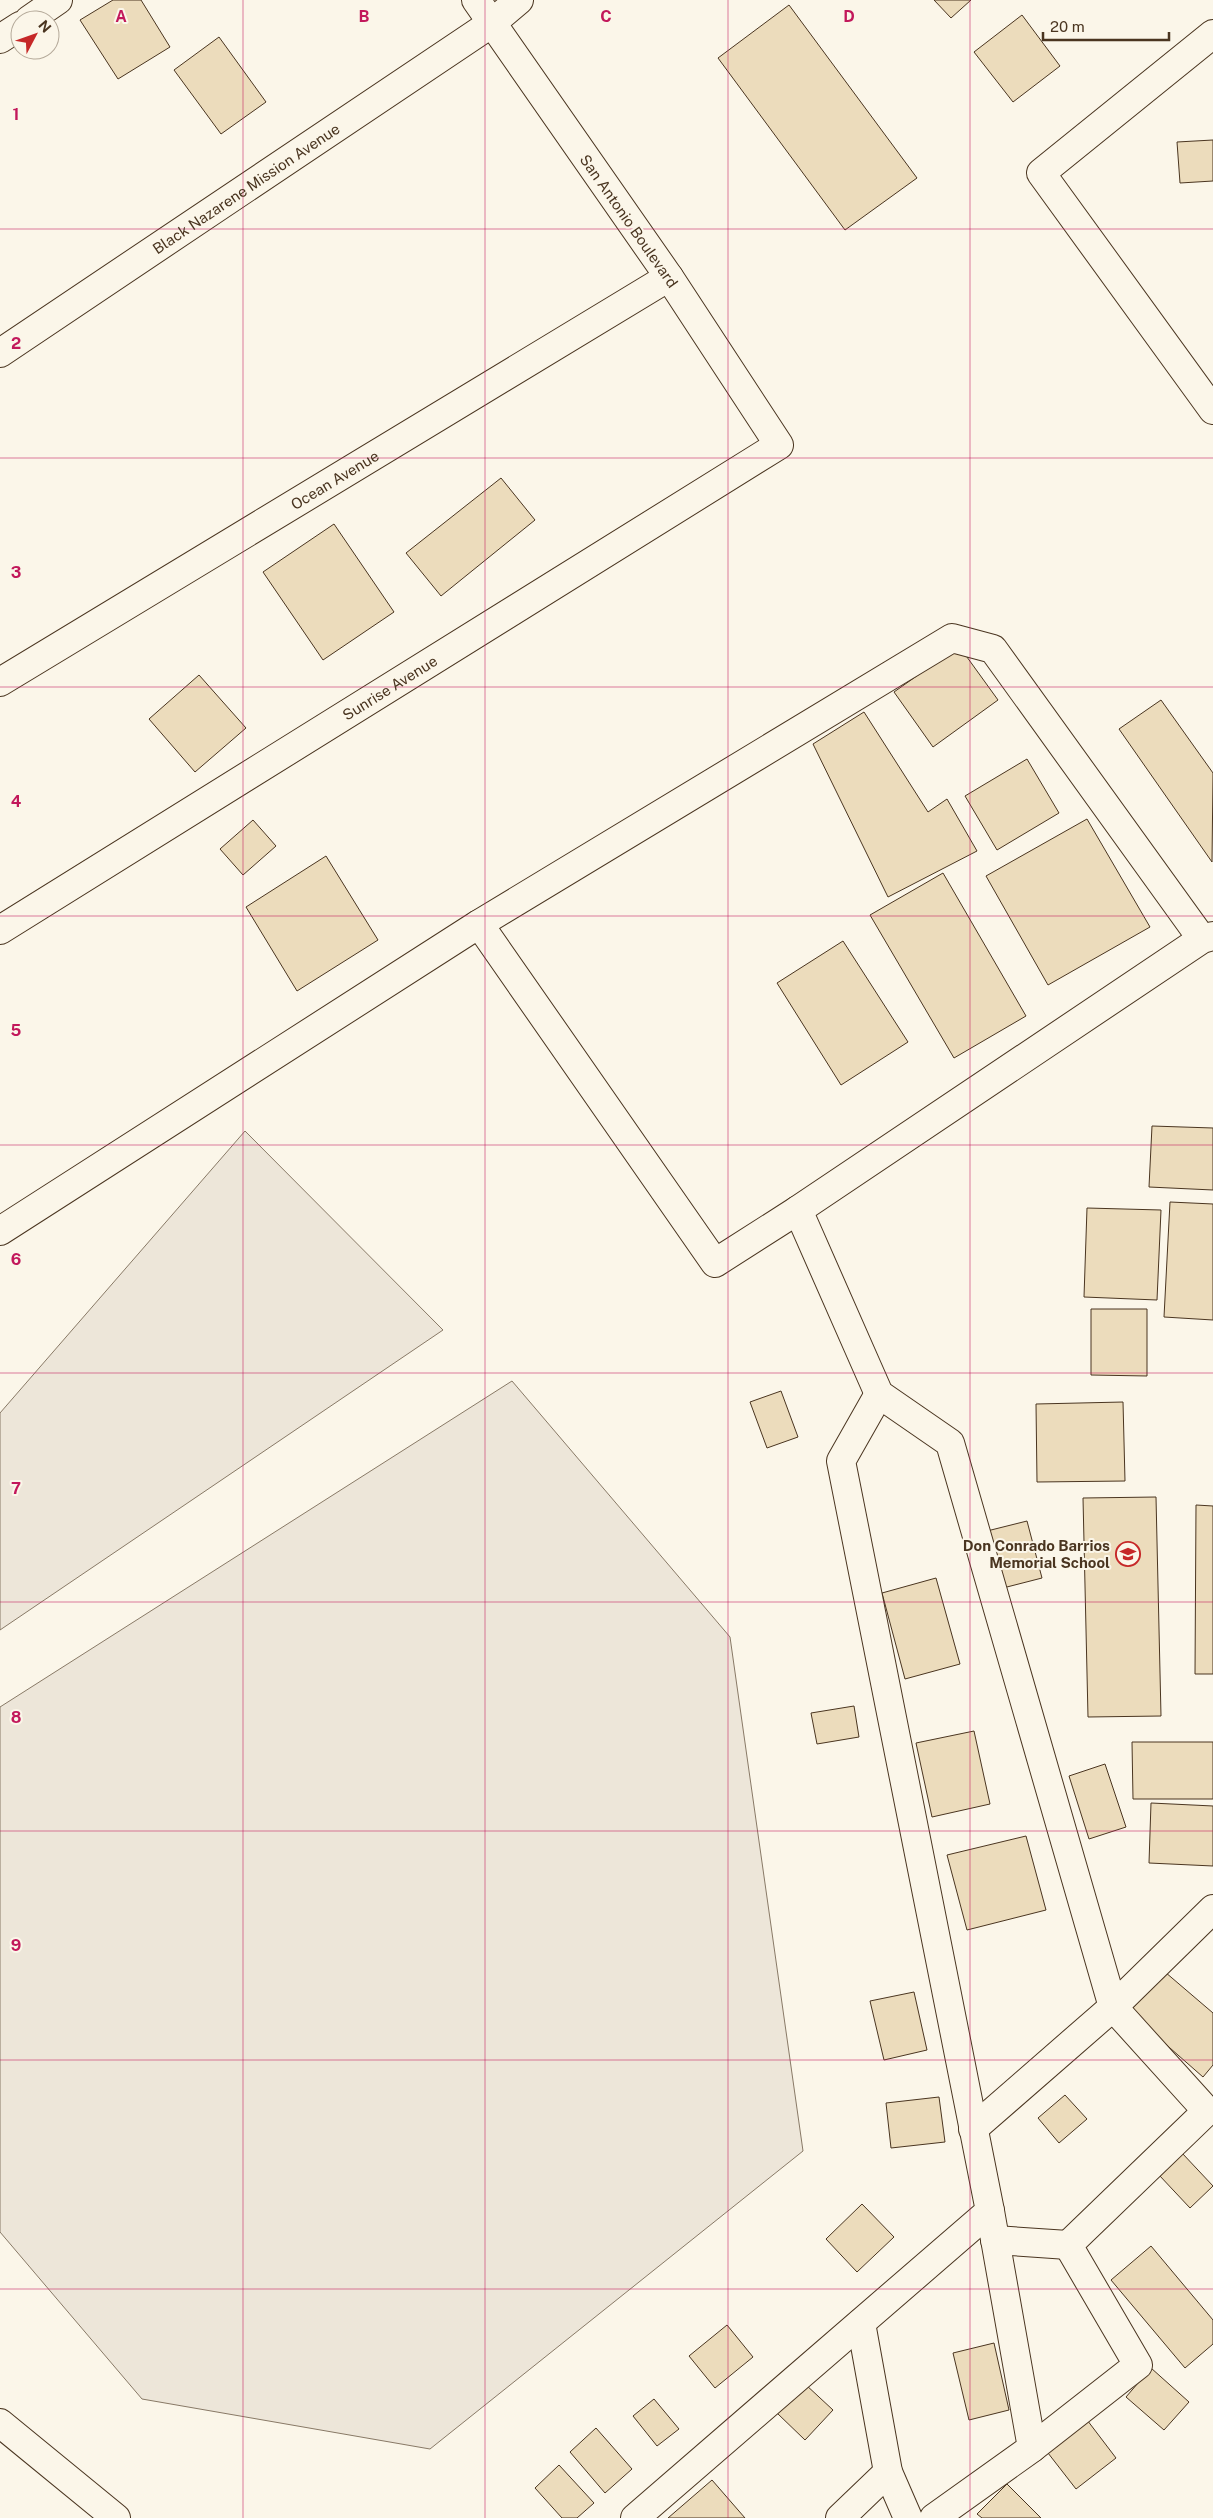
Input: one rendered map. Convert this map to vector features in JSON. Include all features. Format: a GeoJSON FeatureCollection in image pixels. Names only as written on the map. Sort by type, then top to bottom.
{"type":"FeatureCollection","features":[{"type":"Feature","properties":{"kind":"street"},"geometry":{"type":"LineString","coordinates":[[44,10],[58,0]]}},
{"type":"Feature","properties":{"kind":"street","name":"San Antonio Boulevard"},"geometry":{"type":"LineString","coordinates":[[476,0],[668,277],[779,445]]}},
{"type":"Feature","properties":{"kind":"street","name":"Black Nazarene Mission Avenue"},"geometry":{"type":"LineString","coordinates":[[0,353],[492,23],[519,0]]}},
{"type":"Feature","properties":{"kind":"street"},"geometry":{"type":"LineString","coordinates":[[1213,34],[1041,173],[1213,410]]}},
{"type":"Feature","properties":{"kind":"street","name":"Ocean Avenue"},"geometry":{"type":"LineString","coordinates":[[0,682],[668,277]]}},
{"type":"Feature","properties":{"kind":"street","name":"Sunrise Avenue"},"geometry":{"type":"LineString","coordinates":[[0,930],[779,445]]}},
{"type":"Feature","properties":{"kind":"street"},"geometry":{"type":"LineString","coordinates":[[0,1231],[480,924],[952,638],[993,649],[1208,937],[798,1210],[715,1263],[480,924]]}},
{"type":"Feature","properties":{"kind":"street"},"geometry":{"type":"LineString","coordinates":[[798,1210],[880,1394],[950,1443],[1112,2007],[1207,2111],[1068,2245],[995,2240]]}},
{"type":"Feature","properties":{"kind":"street"},"geometry":{"type":"LineString","coordinates":[[880,1394],[842,1461],[990,2211],[1032,2448]]}},
{"type":"Feature","properties":{"kind":"street"},"geometry":{"type":"LineString","coordinates":[[973,2129],[1112,2007],[1213,1909]]}},
{"type":"Feature","properties":{"kind":"street"},"geometry":{"type":"LineString","coordinates":[[635,2518],[990,2211]]}},
{"type":"Feature","properties":{"kind":"street"},"geometry":{"type":"LineString","coordinates":[[934,2518],[1032,2448],[1138,2365],[1068,2245]]}},
{"type":"Feature","properties":{"kind":"street"},"geometry":{"type":"LineString","coordinates":[[861,2323],[888,2472],[908,2518]]}},
{"type":"Feature","properties":{"kind":"street"},"geometry":{"type":"LineString","coordinates":[[0,2423],[116,2518]]}},
{"type":"Feature","properties":{"kind":"street"},"geometry":{"type":"LineString","coordinates":[[840,2518],[888,2472]]}},
{"type":"Feature","properties":{"kind":"shaded area"},"geometry":{"type":"Polygon","coordinates":[[[245,1131],[443,1330],[0,1630],[0,1413],[245,1131]]]}},
{"type":"Feature","properties":{"kind":"shaded area"},"geometry":{"type":"Polygon","coordinates":[[[512,1381],[730,1637],[803,2151],[430,2449],[142,2399],[0,2232],[0,1707],[512,1381]]]}},
{"type":"Feature","properties":{"kind":"building"},"geometry":{"type":"Polygon","coordinates":[[[113,0],[141,0],[170,47],[118,79],[80,20],[113,0]]]}},
{"type":"Feature","properties":{"kind":"building"},"geometry":{"type":"Polygon","coordinates":[[[934,0],[971,0],[951,18],[934,0]]]}},
{"type":"Feature","properties":{"kind":"building"},"geometry":{"type":"Polygon","coordinates":[[[789,5],[917,178],[845,230],[718,58],[789,5]]]}},
{"type":"Feature","properties":{"kind":"building"},"geometry":{"type":"Polygon","coordinates":[[[1022,15],[1060,66],[1013,102],[974,52],[1022,15]]]}},
{"type":"Feature","properties":{"kind":"building"},"geometry":{"type":"Polygon","coordinates":[[[219,37],[266,102],[221,134],[174,70],[219,37]]]}},
{"type":"Feature","properties":{"kind":"building"},"geometry":{"type":"Polygon","coordinates":[[[1213,140],[1213,181],[1180,183],[1177,142],[1213,140]]]}},
{"type":"Feature","properties":{"kind":"building"},"geometry":{"type":"Polygon","coordinates":[[[501,478],[535,520],[441,596],[406,553],[501,478]]]}},
{"type":"Feature","properties":{"kind":"building"},"geometry":{"type":"Polygon","coordinates":[[[334,524],[394,612],[323,660],[263,572],[334,524]]]}},
{"type":"Feature","properties":{"kind":"building"},"geometry":{"type":"Polygon","coordinates":[[[959,646],[998,700],[933,747],[894,692],[959,646]]]}},
{"type":"Feature","properties":{"kind":"building"},"geometry":{"type":"Polygon","coordinates":[[[199,675],[246,728],[195,772],[149,719],[199,675]]]}},
{"type":"Feature","properties":{"kind":"building"},"geometry":{"type":"Polygon","coordinates":[[[1161,700],[1213,773],[1212,862],[1119,729],[1161,700]]]}},
{"type":"Feature","properties":{"kind":"building"},"geometry":{"type":"Polygon","coordinates":[[[864,712],[928,812],[947,799],[977,851],[888,897],[813,744],[864,712]]]}},
{"type":"Feature","properties":{"kind":"building"},"geometry":{"type":"Polygon","coordinates":[[[1027,759],[1059,813],[997,850],[965,796],[1027,759]]]}},
{"type":"Feature","properties":{"kind":"building"},"geometry":{"type":"Polygon","coordinates":[[[1087,819],[1150,927],[1048,985],[986,876],[1087,819]]]}},
{"type":"Feature","properties":{"kind":"building"},"geometry":{"type":"Polygon","coordinates":[[[253,820],[276,846],[243,875],[220,849],[253,820]]]}},
{"type":"Feature","properties":{"kind":"building"},"geometry":{"type":"Polygon","coordinates":[[[326,856],[378,940],[297,991],[246,907],[326,856]]]}},
{"type":"Feature","properties":{"kind":"building"},"geometry":{"type":"Polygon","coordinates":[[[943,873],[1026,1016],[954,1058],[870,915],[943,873]]]}},
{"type":"Feature","properties":{"kind":"building"},"geometry":{"type":"Polygon","coordinates":[[[843,941],[908,1042],[841,1085],[777,983],[843,941]]]}},
{"type":"Feature","properties":{"kind":"building"},"geometry":{"type":"Polygon","coordinates":[[[1152,1126],[1213,1128],[1213,1190],[1149,1187],[1152,1126]]]}},
{"type":"Feature","properties":{"kind":"building"},"geometry":{"type":"Polygon","coordinates":[[[1170,1202],[1213,1204],[1213,1320],[1164,1317],[1170,1202]]]}},
{"type":"Feature","properties":{"kind":"building"},"geometry":{"type":"Polygon","coordinates":[[[1087,1208],[1161,1210],[1157,1300],[1084,1297],[1087,1208]]]}},
{"type":"Feature","properties":{"kind":"building"},"geometry":{"type":"Polygon","coordinates":[[[1091,1309],[1147,1309],[1147,1376],[1091,1375],[1091,1309]]]}},
{"type":"Feature","properties":{"kind":"building"},"geometry":{"type":"Polygon","coordinates":[[[781,1391],[798,1437],[767,1448],[750,1402],[781,1391]]]}},
{"type":"Feature","properties":{"kind":"building"},"geometry":{"type":"Polygon","coordinates":[[[1123,1402],[1125,1481],[1037,1482],[1036,1404],[1123,1402]]]}},
{"type":"Feature","properties":{"kind":"building"},"geometry":{"type":"Polygon","coordinates":[[[1156,1497],[1161,1716],[1088,1717],[1083,1498],[1156,1497]]]}},
{"type":"Feature","properties":{"kind":"building"},"geometry":{"type":"Polygon","coordinates":[[[1196,1505],[1213,1506],[1213,1674],[1195,1674],[1196,1505]]]}},
{"type":"Feature","properties":{"kind":"building"},"geometry":{"type":"Polygon","coordinates":[[[1027,1521],[1042,1578],[1003,1588],[987,1531],[1027,1521]]]}},
{"type":"Feature","properties":{"kind":"building"},"geometry":{"type":"Polygon","coordinates":[[[936,1578],[960,1664],[905,1679],[882,1593],[936,1578]]]}},
{"type":"Feature","properties":{"kind":"building"},"geometry":{"type":"Polygon","coordinates":[[[854,1706],[859,1737],[817,1744],[811,1713],[854,1706]]]}},
{"type":"Feature","properties":{"kind":"building"},"geometry":{"type":"Polygon","coordinates":[[[974,1731],[990,1804],[932,1817],[916,1743],[974,1731]]]}},
{"type":"Feature","properties":{"kind":"building"},"geometry":{"type":"Polygon","coordinates":[[[1132,1742],[1213,1742],[1213,1799],[1133,1799],[1132,1742]]]}},
{"type":"Feature","properties":{"kind":"building"},"geometry":{"type":"Polygon","coordinates":[[[1105,1764],[1126,1827],[1089,1839],[1069,1776],[1105,1764]]]}},
{"type":"Feature","properties":{"kind":"building"},"geometry":{"type":"Polygon","coordinates":[[[1151,1803],[1213,1806],[1213,1866],[1149,1863],[1151,1803]]]}},
{"type":"Feature","properties":{"kind":"building"},"geometry":{"type":"Polygon","coordinates":[[[1026,1836],[1046,1910],[967,1930],[947,1855],[1026,1836]]]}},
{"type":"Feature","properties":{"kind":"building"},"geometry":{"type":"Polygon","coordinates":[[[1165,1972],[1213,2013],[1213,2065],[1203,2077],[1129,2012],[1165,1972]]]}},
{"type":"Feature","properties":{"kind":"building"},"geometry":{"type":"Polygon","coordinates":[[[914,1992],[927,2050],[884,2060],[870,2001],[914,1992]]]}},
{"type":"Feature","properties":{"kind":"building"},"geometry":{"type":"Polygon","coordinates":[[[1065,2095],[1087,2119],[1059,2143],[1038,2118],[1065,2095]]]}},
{"type":"Feature","properties":{"kind":"building"},"geometry":{"type":"Polygon","coordinates":[[[939,2097],[945,2142],[891,2148],[886,2103],[939,2097]]]}},
{"type":"Feature","properties":{"kind":"building"},"geometry":{"type":"Polygon","coordinates":[[[1182,2153],[1213,2186],[1190,2208],[1159,2175],[1182,2153]]]}},
{"type":"Feature","properties":{"kind":"building"},"geometry":{"type":"Polygon","coordinates":[[[862,2204],[894,2237],[857,2272],[826,2239],[862,2204]]]}},
{"type":"Feature","properties":{"kind":"building"},"geometry":{"type":"Polygon","coordinates":[[[1151,2246],[1213,2320],[1213,2344],[1185,2368],[1111,2280],[1151,2246]]]}},
{"type":"Feature","properties":{"kind":"building"},"geometry":{"type":"Polygon","coordinates":[[[727,2325],[753,2357],[715,2388],[689,2356],[727,2325]]]}},
{"type":"Feature","properties":{"kind":"building"},"geometry":{"type":"Polygon","coordinates":[[[994,2343],[1009,2410],[969,2420],[953,2353],[994,2343]]]}},
{"type":"Feature","properties":{"kind":"building"},"geometry":{"type":"Polygon","coordinates":[[[1151,2368],[1189,2402],[1164,2430],[1126,2397],[1151,2368]]]}},
{"type":"Feature","properties":{"kind":"building"},"geometry":{"type":"Polygon","coordinates":[[[805,2384],[833,2410],[805,2440],[777,2413],[805,2384]]]}},
{"type":"Feature","properties":{"kind":"building"},"geometry":{"type":"Polygon","coordinates":[[[654,2399],[679,2429],[657,2446],[633,2416],[654,2399]]]}},
{"type":"Feature","properties":{"kind":"building"},"geometry":{"type":"Polygon","coordinates":[[[1081,2412],[1116,2458],[1076,2489],[1041,2444],[1081,2412]]]}},
{"type":"Feature","properties":{"kind":"building"},"geometry":{"type":"Polygon","coordinates":[[[596,2428],[632,2469],[605,2493],[570,2452],[596,2428]]]}},
{"type":"Feature","properties":{"kind":"building"},"geometry":{"type":"Polygon","coordinates":[[[559,2465],[594,2503],[577,2518],[562,2518],[535,2488],[559,2465]]]}},
{"type":"Feature","properties":{"kind":"building"},"geometry":{"type":"Polygon","coordinates":[[[712,2480],[745,2518],[668,2518],[712,2480]]]}},
{"type":"Feature","properties":{"kind":"building"},"geometry":{"type":"Polygon","coordinates":[[[1007,2484],[1041,2518],[982,2518],[977,2514],[1007,2484]]]}},
{"type":"Feature","properties":{"kind":"place","name":"Don Conrado Barrios Memorial School"},"geometry":{"type":"Point","coordinates":[1128,1554]}}]}
